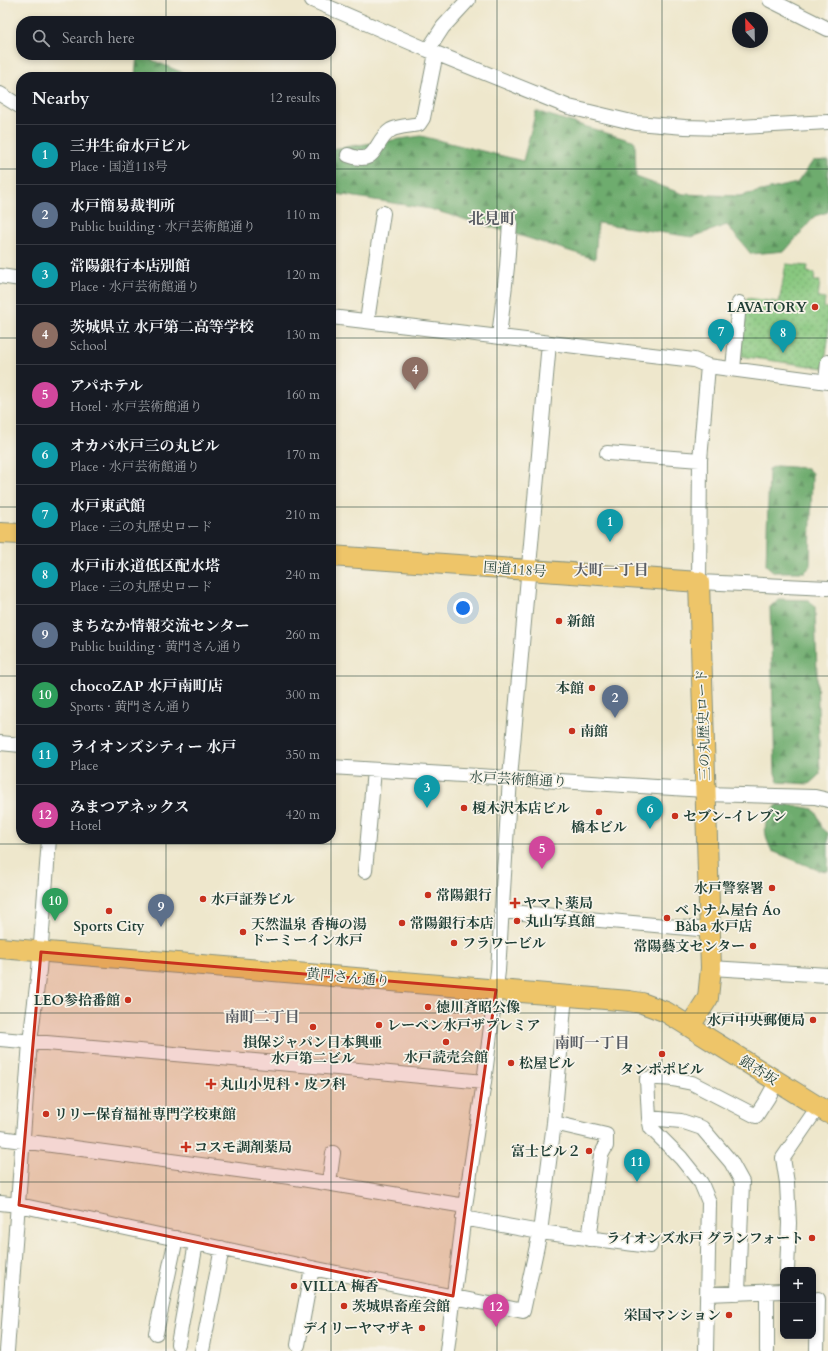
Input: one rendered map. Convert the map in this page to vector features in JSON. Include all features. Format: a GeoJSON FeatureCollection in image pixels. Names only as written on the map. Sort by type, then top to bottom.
{"type":"FeatureCollection","features":[{"type":"Feature","properties":{"kind":"highway"},"geometry":{"type":"LineString","coordinates":[[0,533],[16,534]]}},
{"type":"Feature","properties":{"kind":"highway","name":"国道118号"},"geometry":{"type":"LineString","coordinates":[[336,556],[699,582]]}},
{"type":"Feature","properties":{"kind":"highway","name":"三の丸歴史ロード"},"geometry":{"type":"LineString","coordinates":[[699,582],[711,968]]}},
{"type":"Feature","properties":{"kind":"highway","name":"黄門さん通り"},"geometry":{"type":"LineString","coordinates":[[0,948],[629,1001],[642,1003],[666,1012],[690,1026]]}},
{"type":"Feature","properties":{"kind":"highway"},"geometry":{"type":"LineString","coordinates":[[690,1026],[708,998],[711,968]]}},
{"type":"Feature","properties":{"kind":"highway","name":"銀杏坂"},"geometry":{"type":"LineString","coordinates":[[690,1026],[823,1110]]}},
{"type":"Feature","properties":{"kind":"street"},"geometry":{"type":"LineString","coordinates":[[312,0],[432,52],[568,106],[636,123],[723,128],[828,122]]}},
{"type":"Feature","properties":{"kind":"street"},"geometry":{"type":"LineString","coordinates":[[348,155],[357,158],[365,158],[373,153],[386,134],[392,129],[419,124],[422,118],[432,52],[443,27],[468,0]]}},
{"type":"Feature","properties":{"kind":"street"},"geometry":{"type":"LineString","coordinates":[[770,0],[828,29]]}},
{"type":"Feature","properties":{"kind":"street"},"geometry":{"type":"LineString","coordinates":[[0,94],[16,104]]}},
{"type":"Feature","properties":{"kind":"street"},"geometry":{"type":"LineString","coordinates":[[367,321],[382,213]]}},
{"type":"Feature","properties":{"kind":"street"},"geometry":{"type":"LineString","coordinates":[[499,338],[507,267],[510,223]]}},
{"type":"Feature","properties":{"kind":"street"},"geometry":{"type":"LineString","coordinates":[[0,276],[16,278]]}},
{"type":"Feature","properties":{"kind":"street"},"geometry":{"type":"LineString","coordinates":[[733,369],[739,303]]}},
{"type":"Feature","properties":{"kind":"street"},"geometry":{"type":"LineString","coordinates":[[336,318],[694,360],[708,366],[827,382],[828,362]]}},
{"type":"Feature","properties":{"kind":"street"},"geometry":{"type":"LineString","coordinates":[[447,1351],[464,1212],[484,1082],[496,990],[510,778],[549,343]]}},
{"type":"Feature","properties":{"kind":"street","name":"三の丸歴史ロード"},"geometry":{"type":"LineString","coordinates":[[699,582],[700,460],[708,366]]}},
{"type":"Feature","properties":{"kind":"street"},"geometry":{"type":"LineString","coordinates":[[607,453],[700,460]]}},
{"type":"Feature","properties":{"kind":"street"},"geometry":{"type":"LineString","coordinates":[[699,582],[828,588]]}},
{"type":"Feature","properties":{"kind":"street"},"geometry":{"type":"LineString","coordinates":[[0,743],[16,745]]}},
{"type":"Feature","properties":{"kind":"street","name":"水戸芸術館通り"},"geometry":{"type":"LineString","coordinates":[[336,767],[705,792],[815,797],[828,800]]}},
{"type":"Feature","properties":{"kind":"street"},"geometry":{"type":"LineString","coordinates":[[365,871],[374,770]]}},
{"type":"Feature","properties":{"kind":"street"},"geometry":{"type":"LineString","coordinates":[[7,1351],[5,1322],[19,1205],[30,1042],[41,952],[49,844]]}},
{"type":"Feature","properties":{"kind":"street"},"geometry":{"type":"LineString","coordinates":[[501,911],[710,930]]}},
{"type":"Feature","properties":{"kind":"street"},"geometry":{"type":"LineString","coordinates":[[711,968],[828,975]]}},
{"type":"Feature","properties":{"kind":"street"},"geometry":{"type":"LineString","coordinates":[[0,1203],[19,1205],[312,1268],[523,1311],[540,1232],[554,1123],[565,995]]}},
{"type":"Feature","properties":{"kind":"street"},"geometry":{"type":"LineString","coordinates":[[0,1039],[330,1067],[484,1082]]}},
{"type":"Feature","properties":{"kind":"street"},"geometry":{"type":"LineString","coordinates":[[706,1351],[709,1202],[701,1183],[681,1158],[651,1128],[647,1079],[682,1080],[692,1083],[756,1116],[777,1081]]}},
{"type":"Feature","properties":{"kind":"street"},"geometry":{"type":"LineString","coordinates":[[787,1267],[789,1223],[787,1183],[783,1158],[823,1110]]}},
{"type":"Feature","properties":{"kind":"street"},"geometry":{"type":"LineString","coordinates":[[649,1118],[681,1121],[702,1128],[731,1162],[742,1182],[738,1292]]}},
{"type":"Feature","properties":{"kind":"street"},"geometry":{"type":"LineString","coordinates":[[554,1123],[606,1135],[606,1146],[601,1155],[589,1239]]}},
{"type":"Feature","properties":{"kind":"street"},"geometry":{"type":"LineString","coordinates":[[0,1138],[329,1183],[464,1212],[540,1232],[650,1246]]}},
{"type":"Feature","properties":{"kind":"street"},"geometry":{"type":"LineString","coordinates":[[329,1183],[333,1153]]}},
{"type":"Feature","properties":{"kind":"street"},"geometry":{"type":"LineString","coordinates":[[156,1333],[176,1238]]}},
{"type":"Feature","properties":{"kind":"street"},"geometry":{"type":"LineString","coordinates":[[178,1344],[196,1243]]}},
{"type":"Feature","properties":{"kind":"street"},"geometry":{"type":"LineString","coordinates":[[202,1351],[222,1248]]}},
{"type":"Feature","properties":{"kind":"street"},"geometry":{"type":"LineString","coordinates":[[298,1345],[312,1268]]}},
{"type":"Feature","properties":{"kind":"street"},"geometry":{"type":"LineString","coordinates":[[767,1291],[767,1351]]}},
{"type":"Feature","properties":{"kind":"street"},"geometry":{"type":"LineString","coordinates":[[708,1294],[780,1291]]}},
{"type":"Feature","properties":{"kind":"street"},"geometry":{"type":"LineString","coordinates":[[817,1351],[820,1299]]}},
{"type":"Feature","properties":{"kind":"highlighted area"},"geometry":{"type":"Polygon","coordinates":[[[41,952],[496,990],[453,1296],[19,1205],[41,952]]]}},
{"type":"Feature","properties":{"kind":"green space"},"geometry":{"type":"Polygon","coordinates":[[[137,60],[152,60],[181,72],[135,72],[137,60]]]}},
{"type":"Feature","properties":{"kind":"green space"},"geometry":{"type":"Polygon","coordinates":[[[536,111],[635,142],[636,177],[683,194],[739,196],[797,183],[813,161],[828,160],[828,212],[815,216],[785,251],[751,254],[727,225],[692,237],[598,223],[595,259],[430,209],[336,194],[336,148],[421,136],[523,161],[536,111]]]}},
{"type":"Feature","properties":{"kind":"green space"},"geometry":{"type":"Polygon","coordinates":[[[786,264],[808,266],[807,272],[815,273],[814,281],[820,281],[818,298],[825,299],[824,308],[828,308],[828,340],[824,368],[740,356],[747,298],[779,302],[786,264]]]}},
{"type":"Feature","properties":{"kind":"green space"},"geometry":{"type":"Polygon","coordinates":[[[776,466],[807,468],[812,473],[810,567],[805,572],[774,572],[766,565],[769,469],[776,466]]]}},
{"type":"Feature","properties":{"kind":"green space"},"geometry":{"type":"Polygon","coordinates":[[[778,599],[809,600],[815,607],[820,774],[809,784],[778,782],[775,773],[770,607],[778,599]]]}},
{"type":"Feature","properties":{"kind":"green space"},"geometry":{"type":"Polygon","coordinates":[[[780,803],[813,809],[818,816],[822,828],[828,833],[828,871],[818,870],[772,851],[765,831],[767,819],[774,808],[780,803]]]}},
{"type":"Feature","properties":{"kind":"place","name":"LAVATORY"},"geometry":{"type":"Point","coordinates":[815,307]}},
{"type":"Feature","properties":{"kind":"place","name":"水戸東武館"},"geometry":{"type":"Point","coordinates":[721,352]}},
{"type":"Feature","properties":{"kind":"place","name":"水戸市水道低区配水塔"},"geometry":{"type":"Point","coordinates":[783,353]}},
{"type":"Feature","properties":{"kind":"place","name":"茨城県立 水戸第二高等学校"},"geometry":{"type":"Point","coordinates":[415,390]}},
{"type":"Feature","properties":{"kind":"place","name":"三井生命水戸ビル"},"geometry":{"type":"Point","coordinates":[610,542]}},
{"type":"Feature","properties":{"kind":"place","name":"新館"},"geometry":{"type":"Point","coordinates":[559,621]}},
{"type":"Feature","properties":{"kind":"place","name":"本館"},"geometry":{"type":"Point","coordinates":[592,688]}},
{"type":"Feature","properties":{"kind":"place","name":"水戸簡易裁判所"},"geometry":{"type":"Point","coordinates":[615,718]}},
{"type":"Feature","properties":{"kind":"place","name":"南館"},"geometry":{"type":"Point","coordinates":[572,731]}},
{"type":"Feature","properties":{"kind":"place","name":"常陽銀行本店別館"},"geometry":{"type":"Point","coordinates":[427,808]}},
{"type":"Feature","properties":{"kind":"place","name":"榎木沢本店ビル"},"geometry":{"type":"Point","coordinates":[464,808]}},
{"type":"Feature","properties":{"kind":"place","name":"橋本ビル"},"geometry":{"type":"Point","coordinates":[599,812]}},
{"type":"Feature","properties":{"kind":"place","name":"セブン-イレブン"},"geometry":{"type":"Point","coordinates":[675,816]}},
{"type":"Feature","properties":{"kind":"place","name":"オカバ水戸三の丸ビル"},"geometry":{"type":"Point","coordinates":[650,829]}},
{"type":"Feature","properties":{"kind":"place","name":"アパホテル"},"geometry":{"type":"Point","coordinates":[542,869]}},
{"type":"Feature","properties":{"kind":"place","name":"水戸警察署"},"geometry":{"type":"Point","coordinates":[772,888]}},
{"type":"Feature","properties":{"kind":"place","name":"常陽銀行"},"geometry":{"type":"Point","coordinates":[428,895]}},
{"type":"Feature","properties":{"kind":"place","name":"水戸証券ビル"},"geometry":{"type":"Point","coordinates":[203,899]}},
{"type":"Feature","properties":{"kind":"place","name":"ヤマト薬局"},"geometry":{"type":"Point","coordinates":[515,903]}},
{"type":"Feature","properties":{"kind":"place","name":"Sports City"},"geometry":{"type":"Point","coordinates":[109,911]}},
{"type":"Feature","properties":{"kind":"place","name":"ベトナム屋台 Áo Bàba 水戸店"},"geometry":{"type":"Point","coordinates":[667,918]}},
{"type":"Feature","properties":{"kind":"place","name":"chocoZAP 水戸南町店"},"geometry":{"type":"Point","coordinates":[55,921]}},
{"type":"Feature","properties":{"kind":"place","name":"丸山写真館"},"geometry":{"type":"Point","coordinates":[517,921]}},
{"type":"Feature","properties":{"kind":"place","name":"常陽銀行本店"},"geometry":{"type":"Point","coordinates":[402,923]}},
{"type":"Feature","properties":{"kind":"place","name":"まちなか情報交流センター"},"geometry":{"type":"Point","coordinates":[161,927]}},
{"type":"Feature","properties":{"kind":"place","name":"天然温泉 香梅の湯 ドーミーイン水戸"},"geometry":{"type":"Point","coordinates":[243,932]}},
{"type":"Feature","properties":{"kind":"place","name":"フラワービル"},"geometry":{"type":"Point","coordinates":[454,943]}},
{"type":"Feature","properties":{"kind":"place","name":"常陽藝文センター"},"geometry":{"type":"Point","coordinates":[753,946]}},
{"type":"Feature","properties":{"kind":"place","name":"LEO参拾番館"},"geometry":{"type":"Point","coordinates":[128,1000]}},
{"type":"Feature","properties":{"kind":"place","name":"徳川斉昭公像"},"geometry":{"type":"Point","coordinates":[428,1007]}},
{"type":"Feature","properties":{"kind":"place","name":"水戸中央郵便局"},"geometry":{"type":"Point","coordinates":[813,1020]}},
{"type":"Feature","properties":{"kind":"place","name":"レーベン水戸ザプレミア"},"geometry":{"type":"Point","coordinates":[379,1025]}},
{"type":"Feature","properties":{"kind":"place","name":"損保ジャパン日本興亜 水戸第二ビル"},"geometry":{"type":"Point","coordinates":[313,1027]}},
{"type":"Feature","properties":{"kind":"place","name":"水戸読売会館"},"geometry":{"type":"Point","coordinates":[446,1042]}},
{"type":"Feature","properties":{"kind":"place","name":"タンポポビル"},"geometry":{"type":"Point","coordinates":[662,1054]}},
{"type":"Feature","properties":{"kind":"place","name":"松屋ビル"},"geometry":{"type":"Point","coordinates":[511,1063]}},
{"type":"Feature","properties":{"kind":"place","name":"丸山小児科・皮フ科"},"geometry":{"type":"Point","coordinates":[211,1084]}},
{"type":"Feature","properties":{"kind":"place","name":"リリー保育福祉専門学校東館"},"geometry":{"type":"Point","coordinates":[46,1114]}},
{"type":"Feature","properties":{"kind":"place","name":"コスモ調剤薬局"},"geometry":{"type":"Point","coordinates":[186,1147]}},
{"type":"Feature","properties":{"kind":"place","name":"富士ビル２"},"geometry":{"type":"Point","coordinates":[589,1151]}},
{"type":"Feature","properties":{"kind":"place","name":"ライオンズシティー 水戸"},"geometry":{"type":"Point","coordinates":[637,1182]}},
{"type":"Feature","properties":{"kind":"place","name":"ライオンズ水戸 グランフォート"},"geometry":{"type":"Point","coordinates":[812,1238]}},
{"type":"Feature","properties":{"kind":"place","name":"VILLA 梅香"},"geometry":{"type":"Point","coordinates":[294,1286]}},
{"type":"Feature","properties":{"kind":"place","name":"茨城県畜産会館"},"geometry":{"type":"Point","coordinates":[344,1306]}},
{"type":"Feature","properties":{"kind":"place","name":"栄国マンション"},"geometry":{"type":"Point","coordinates":[729,1315]}},
{"type":"Feature","properties":{"kind":"place","name":"みまつアネックス"},"geometry":{"type":"Point","coordinates":[496,1327]}},
{"type":"Feature","properties":{"kind":"place","name":"デイリーヤマザキ"},"geometry":{"type":"Point","coordinates":[422,1328]}},
{"type":"Feature","properties":{"kind":"district","name":"北見町"},"geometry":{"type":"Point","coordinates":[492,218]}},
{"type":"Feature","properties":{"kind":"district","name":"大町一丁目"},"geometry":{"type":"Point","coordinates":[611,570]}},
{"type":"Feature","properties":{"kind":"district","name":"南町二丁目"},"geometry":{"type":"Point","coordinates":[262,1017]}},
{"type":"Feature","properties":{"kind":"district","name":"南町一丁目"},"geometry":{"type":"Point","coordinates":[592,1043]}}]}
